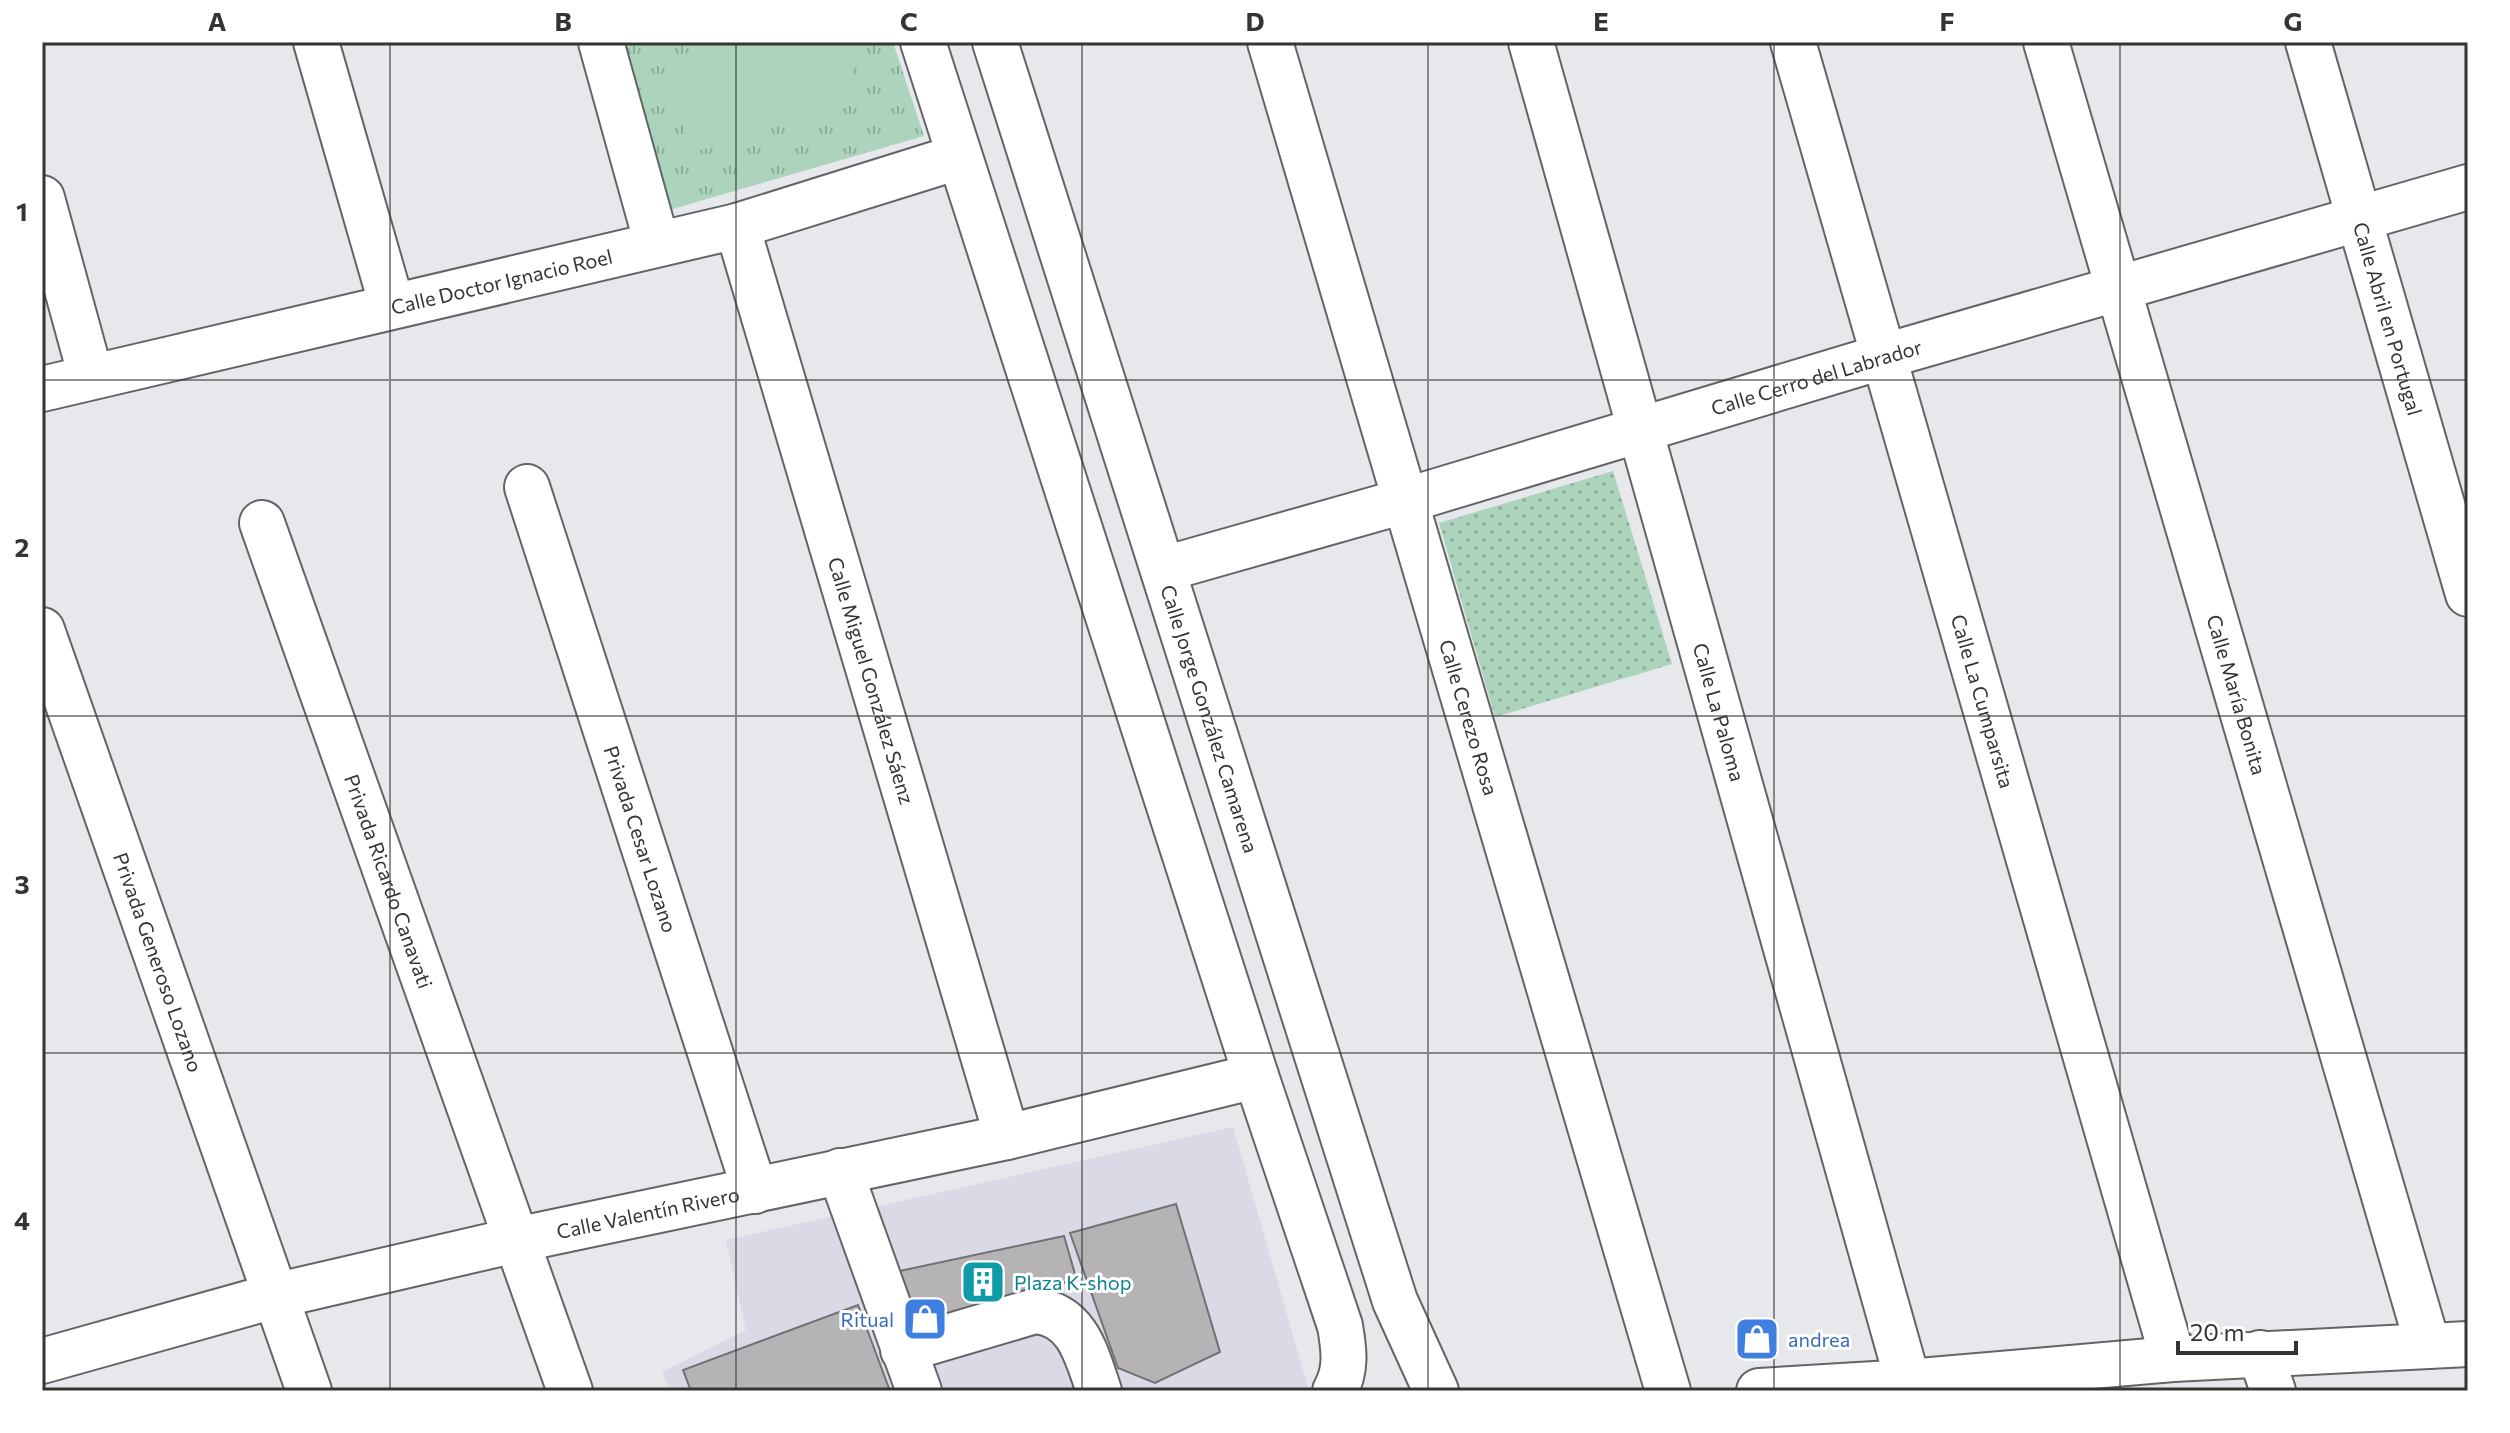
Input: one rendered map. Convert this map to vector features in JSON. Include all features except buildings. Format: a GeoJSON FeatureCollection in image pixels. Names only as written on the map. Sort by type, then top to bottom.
{"type":"FeatureCollection","features":[{"type":"Feature","properties":{"kind":"street"},"geometry":{"type":"LineString","coordinates":[[316,42],[392,306]]}},
{"type":"Feature","properties":{"kind":"street"},"geometry":{"type":"LineString","coordinates":[[601,42],[657,244]]}},
{"type":"Feature","properties":{"kind":"street"},"geometry":{"type":"LineString","coordinates":[[923,42],[1256,1076],[1340,1326],[1344,1348],[1343,1374],[1335,1391]]}},
{"type":"Feature","properties":{"kind":"street","name":"Calle Jorge González Camarena"},"geometry":{"type":"LineString","coordinates":[[995,42],[1395,1301],[1436,1391]]}},
{"type":"Feature","properties":{"kind":"street","name":"Calle Cerezo Rosa"},"geometry":{"type":"LineString","coordinates":[[1270,42],[1668,1391]]}},
{"type":"Feature","properties":{"kind":"street","name":"Calle La Paloma"},"geometry":{"type":"LineString","coordinates":[[1531,42],[1908,1382]]}},
{"type":"Feature","properties":{"kind":"street","name":"Calle La Cumparsita"},"geometry":{"type":"LineString","coordinates":[[1793,42],[2173,1359]]}},
{"type":"Feature","properties":{"kind":"street","name":"Calle María Bonita"},"geometry":{"type":"LineString","coordinates":[[2046,42],[2118,289],[2448,1345]]}},
{"type":"Feature","properties":{"kind":"street","name":"Calle Abril en Portugal"},"geometry":{"type":"LineString","coordinates":[[2308,42],[2468,594]]}},
{"type":"Feature","properties":{"kind":"street","name":"Calle Doctor Ignacio Roel"},"geometry":{"type":"LineString","coordinates":[[42,389],[737,226],[958,157]]}},
{"type":"Feature","properties":{"kind":"street","name":"Calle Cerro del Labrador"},"geometry":{"type":"LineString","coordinates":[[1164,569],[2468,187]]}},
{"type":"Feature","properties":{"kind":"street"},"geometry":{"type":"LineString","coordinates":[[42,198],[91,377]]}},
{"type":"Feature","properties":{"kind":"street","name":"Calle Miguel González Sáenz"},"geometry":{"type":"LineString","coordinates":[[737,226],[1007,1137]]}},
{"type":"Feature","properties":{"kind":"street","name":"Privada Cesar Lozano"},"geometry":{"type":"LineString","coordinates":[[527,487],[755,1191]]}},
{"type":"Feature","properties":{"kind":"street","name":"Privada Ricardo Canavati"},"geometry":{"type":"LineString","coordinates":[[262,523],[570,1391]]}},
{"type":"Feature","properties":{"kind":"street","name":"Privada Generoso Lozano"},"geometry":{"type":"LineString","coordinates":[[42,630],[309,1391]]}},
{"type":"Feature","properties":{"kind":"street","name":"Calle Valentín Rivero"},"geometry":{"type":"LineString","coordinates":[[42,1361],[274,1296],[516,1240],[1007,1137],[1256,1076]]}},
{"type":"Feature","properties":{"kind":"street"},"geometry":{"type":"LineString","coordinates":[[840,1171],[919,1391]]}},
{"type":"Feature","properties":{"kind":"street"},"geometry":{"type":"LineString","coordinates":[[903,1350],[1035,1311],[1050,1312],[1063,1319],[1075,1332],[1086,1352],[1099,1391]]}},
{"type":"Feature","properties":{"kind":"street"},"geometry":{"type":"LineString","coordinates":[[1759,1391],[1908,1382],[2173,1359],[2266,1372],[2448,1345]]}},
{"type":"Feature","properties":{"kind":"street"},"geometry":{"type":"LineString","coordinates":[[42,1375],[47,1391]]}},
{"type":"Feature","properties":{"kind":"shaded area"},"geometry":{"type":"Polygon","coordinates":[[[1233,1127],[1309,1391],[670,1391],[662,1372],[746,1330],[726,1240],[1233,1127]]]}},
{"type":"Feature","properties":{"kind":"green space"},"geometry":{"type":"Polygon","coordinates":[[[621,42],[893,42],[924,136],[662,212],[621,42]]]}},
{"type":"Feature","properties":{"kind":"green space"},"geometry":{"type":"Polygon","coordinates":[[[723,42],[844,42],[862,101],[691,153],[663,60],[723,42]]]}},
{"type":"Feature","properties":{"kind":"green space"},"geometry":{"type":"Polygon","coordinates":[[[1613,471],[1672,664],[1495,717],[1439,523],[1613,471]]]}},
{"type":"Feature","properties":{"kind":"place","name":"Plaza K-shop"},"geometry":{"type":"Point","coordinates":[983,1282]}},
{"type":"Feature","properties":{"kind":"place","name":"Ritual"},"geometry":{"type":"Point","coordinates":[925,1319]}},
{"type":"Feature","properties":{"kind":"place","name":"andrea"},"geometry":{"type":"Point","coordinates":[1757,1339]}}]}
